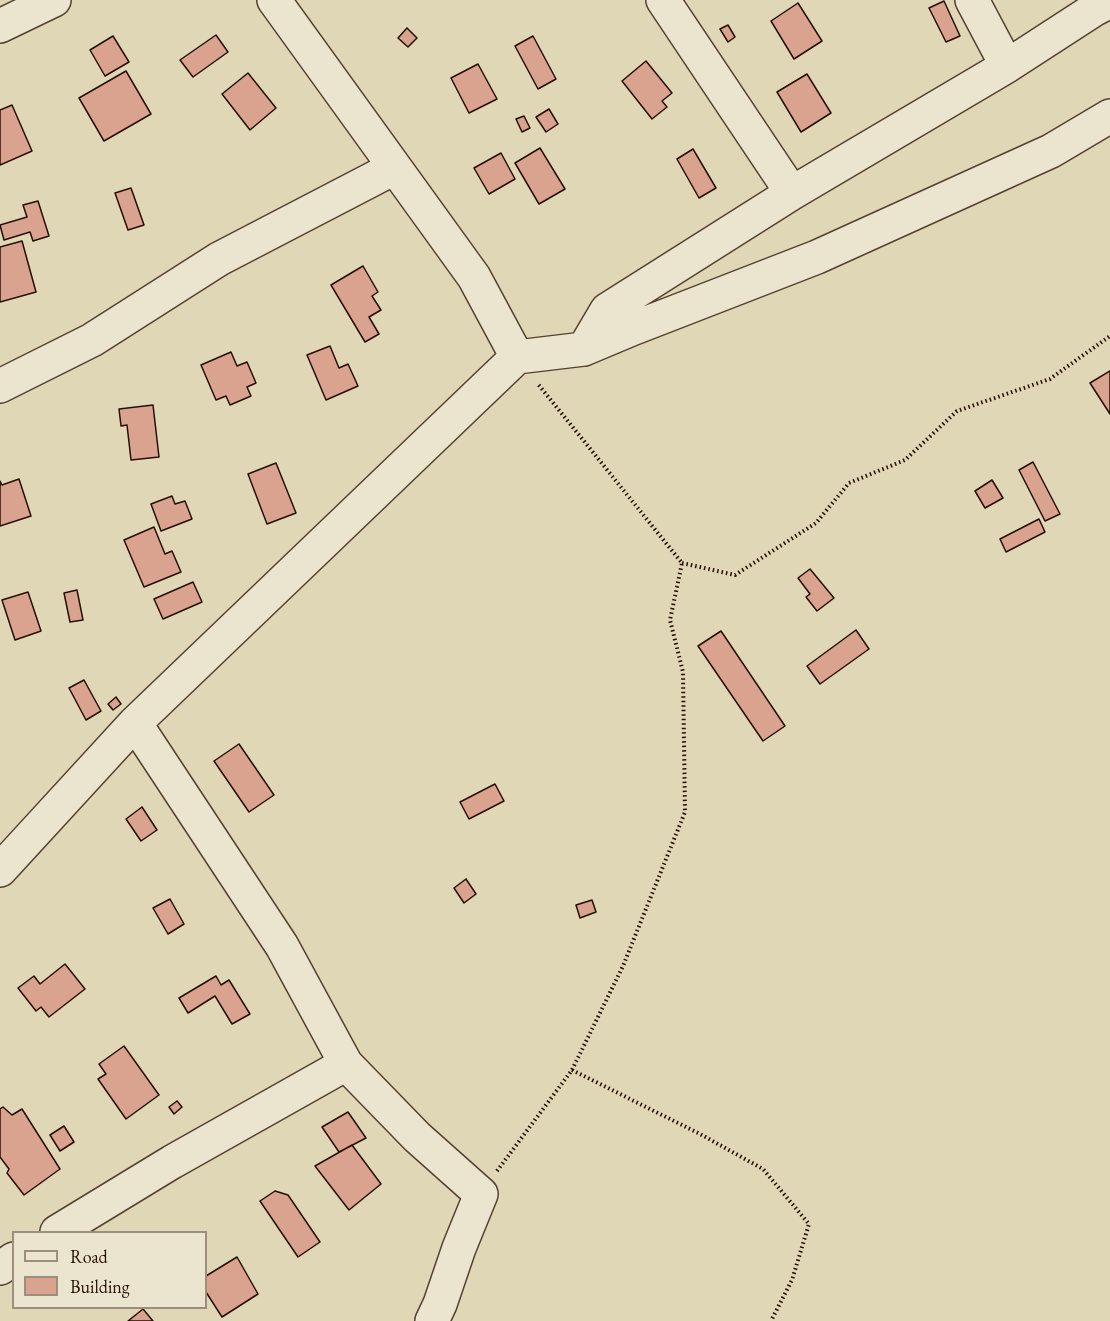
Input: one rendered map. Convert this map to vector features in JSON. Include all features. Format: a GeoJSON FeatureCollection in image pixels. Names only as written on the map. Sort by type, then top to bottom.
{"type":"FeatureCollection","features":[{"type":"Feature","properties":{"kind":"street"},"geometry":{"type":"LineString","coordinates":[[0,26],[54,0]]}},
{"type":"Feature","properties":{"kind":"street"},"geometry":{"type":"LineString","coordinates":[[274,0],[474,277],[517,357]]}},
{"type":"Feature","properties":{"kind":"street"},"geometry":{"type":"LineString","coordinates":[[663,0],[792,193]]}},
{"type":"Feature","properties":{"kind":"street"},"geometry":{"type":"LineString","coordinates":[[972,0],[1007,66]]}},
{"type":"Feature","properties":{"kind":"street"},"geometry":{"type":"LineString","coordinates":[[584,350],[607,310],[792,193],[1007,66],[1110,1]]}},
{"type":"Feature","properties":{"kind":"street"},"geometry":{"type":"LineString","coordinates":[[0,870],[135,723],[517,357],[584,350],[634,328],[817,257],[1051,151],[1110,116]]}},
{"type":"Feature","properties":{"kind":"street"},"geometry":{"type":"LineString","coordinates":[[0,386],[92,340],[219,259],[394,168]]}},
{"type":"Feature","properties":{"kind":"street"},"geometry":{"type":"LineString","coordinates":[[135,723],[282,946],[346,1064],[417,1137],[481,1194],[432,1321]]}},
{"type":"Feature","properties":{"kind":"street"},"geometry":{"type":"LineString","coordinates":[[60,1231],[172,1162],[346,1064]]}},
{"type":"Feature","properties":{"kind":"path"},"geometry":{"type":"LineString","coordinates":[[517,357],[682,563],[735,575],[816,523],[849,483],[904,460],[957,411],[1050,380],[1110,336]]}},
{"type":"Feature","properties":{"kind":"path"},"geometry":{"type":"LineString","coordinates":[[481,1194],[572,1070],[623,966],[685,812],[683,672],[670,620],[682,563]]}},
{"type":"Feature","properties":{"kind":"path"},"geometry":{"type":"LineString","coordinates":[[572,1070],[700,1134],[763,1169],[809,1224],[792,1280],[771,1321]]}},
{"type":"Feature","properties":{"kind":"building"},"geometry":{"type":"Polygon","coordinates":[[[944,1],[960,36],[946,42],[929,8],[944,1]]]}},
{"type":"Feature","properties":{"kind":"building"},"geometry":{"type":"Polygon","coordinates":[[[798,3],[822,41],[794,59],[771,21],[798,3]]]}},
{"type":"Feature","properties":{"kind":"building"},"geometry":{"type":"Polygon","coordinates":[[[728,25],[735,37],[728,42],[720,29],[728,25]]]}},
{"type":"Feature","properties":{"kind":"building"},"geometry":{"type":"Polygon","coordinates":[[[407,28],[417,38],[408,47],[398,38],[407,28]]]}},
{"type":"Feature","properties":{"kind":"building"},"geometry":{"type":"Polygon","coordinates":[[[216,35],[228,52],[193,77],[180,60],[216,35]]]}},
{"type":"Feature","properties":{"kind":"building"},"geometry":{"type":"Polygon","coordinates":[[[113,36],[129,62],[105,76],[90,50],[113,36]]]}},
{"type":"Feature","properties":{"kind":"building"},"geometry":{"type":"Polygon","coordinates":[[[533,36],[556,79],[538,89],[515,46],[533,36]]]}},
{"type":"Feature","properties":{"kind":"building"},"geometry":{"type":"Polygon","coordinates":[[[646,61],[672,93],[662,101],[667,107],[652,119],[622,81],[646,61]]]}},
{"type":"Feature","properties":{"kind":"building"},"geometry":{"type":"Polygon","coordinates":[[[478,64],[497,99],[469,113],[451,78],[478,64]]]}},
{"type":"Feature","properties":{"kind":"building"},"geometry":{"type":"Polygon","coordinates":[[[126,71],[151,114],[104,141],[79,98],[126,71]]]}},
{"type":"Feature","properties":{"kind":"building"},"geometry":{"type":"Polygon","coordinates":[[[248,73],[276,108],[250,130],[222,94],[248,73]]]}},
{"type":"Feature","properties":{"kind":"building"},"geometry":{"type":"Polygon","coordinates":[[[807,74],[831,113],[801,132],[777,92],[807,74]]]}},
{"type":"Feature","properties":{"kind":"building"},"geometry":{"type":"Polygon","coordinates":[[[12,105],[32,151],[0,165],[0,110],[12,105]]]}},
{"type":"Feature","properties":{"kind":"building"},"geometry":{"type":"Polygon","coordinates":[[[549,109],[558,124],[546,132],[536,117],[549,109]]]}},
{"type":"Feature","properties":{"kind":"building"},"geometry":{"type":"Polygon","coordinates":[[[524,116],[530,128],[522,132],[516,119],[524,116]]]}},
{"type":"Feature","properties":{"kind":"building"},"geometry":{"type":"Polygon","coordinates":[[[540,148],[565,189],[539,204],[515,163],[540,148]]]}},
{"type":"Feature","properties":{"kind":"building"},"geometry":{"type":"Polygon","coordinates":[[[693,149],[716,188],[699,198],[677,159],[693,149]]]}},
{"type":"Feature","properties":{"kind":"building"},"geometry":{"type":"Polygon","coordinates":[[[501,153],[515,179],[489,194],[474,168],[501,153]]]}},
{"type":"Feature","properties":{"kind":"building"},"geometry":{"type":"Polygon","coordinates":[[[131,188],[144,225],[128,230],[115,193],[131,188]]]}},
{"type":"Feature","properties":{"kind":"building"},"geometry":{"type":"Polygon","coordinates":[[[38,201],[49,236],[33,241],[30,232],[4,240],[0,225],[27,217],[23,205],[38,201]]]}},
{"type":"Feature","properties":{"kind":"building"},"geometry":{"type":"Polygon","coordinates":[[[22,241],[36,292],[0,302],[0,247],[22,241]]]}},
{"type":"Feature","properties":{"kind":"building"},"geometry":{"type":"Polygon","coordinates":[[[363,266],[378,292],[372,296],[381,310],[369,317],[379,334],[365,342],[331,285],[363,266]]]}},
{"type":"Feature","properties":{"kind":"building"},"geometry":{"type":"Polygon","coordinates":[[[330,346],[339,368],[348,364],[358,386],[326,400],[307,355],[330,346]]]}},
{"type":"Feature","properties":{"kind":"building"},"geometry":{"type":"Polygon","coordinates":[[[231,352],[237,366],[247,362],[256,383],[247,387],[251,396],[230,405],[226,396],[216,400],[201,365],[231,352]]]}},
{"type":"Feature","properties":{"kind":"building"},"geometry":{"type":"Polygon","coordinates":[[[1110,371],[1110,414],[1090,383],[1110,371]]]}},
{"type":"Feature","properties":{"kind":"building"},"geometry":{"type":"Polygon","coordinates":[[[153,405],[159,457],[131,460],[127,425],[121,426],[119,409],[153,405]]]}},
{"type":"Feature","properties":{"kind":"building"},"geometry":{"type":"Polygon","coordinates":[[[1033,462],[1060,514],[1045,521],[1019,470],[1033,462]]]}},
{"type":"Feature","properties":{"kind":"building"},"geometry":{"type":"Polygon","coordinates":[[[276,463],[296,513],[267,524],[248,474],[276,463]]]}},
{"type":"Feature","properties":{"kind":"building"},"geometry":{"type":"Polygon","coordinates":[[[19,479],[31,516],[0,526],[0,481],[2,485],[19,479]]]}},
{"type":"Feature","properties":{"kind":"building"},"geometry":{"type":"Polygon","coordinates":[[[992,480],[1003,498],[985,508],[975,491],[992,480]]]}},
{"type":"Feature","properties":{"kind":"building"},"geometry":{"type":"Polygon","coordinates":[[[172,496],[175,504],[185,501],[192,519],[161,531],[151,504],[172,496]]]}},
{"type":"Feature","properties":{"kind":"building"},"geometry":{"type":"Polygon","coordinates":[[[1039,519],[1045,532],[1006,552],[1000,539],[1039,519]]]}},
{"type":"Feature","properties":{"kind":"building"},"geometry":{"type":"Polygon","coordinates":[[[154,527],[165,554],[172,551],[181,572],[144,587],[124,540],[154,527]]]}},
{"type":"Feature","properties":{"kind":"building"},"geometry":{"type":"Polygon","coordinates":[[[810,569],[834,598],[817,611],[806,597],[810,594],[798,578],[810,569]]]}},
{"type":"Feature","properties":{"kind":"building"},"geometry":{"type":"Polygon","coordinates":[[[193,582],[202,602],[163,619],[154,599],[193,582]]]}},
{"type":"Feature","properties":{"kind":"building"},"geometry":{"type":"Polygon","coordinates":[[[77,590],[83,620],[70,622],[64,593],[77,590]]]}},
{"type":"Feature","properties":{"kind":"building"},"geometry":{"type":"Polygon","coordinates":[[[28,592],[41,631],[15,640],[2,600],[28,592]]]}},
{"type":"Feature","properties":{"kind":"building"},"geometry":{"type":"Polygon","coordinates":[[[856,630],[869,649],[820,684],[807,666],[856,630]]]}},
{"type":"Feature","properties":{"kind":"building"},"geometry":{"type":"Polygon","coordinates":[[[721,631],[785,726],[763,741],[698,646],[721,631]]]}},
{"type":"Feature","properties":{"kind":"building"},"geometry":{"type":"Polygon","coordinates":[[[84,680],[101,711],[86,720],[69,688],[84,680]]]}},
{"type":"Feature","properties":{"kind":"building"},"geometry":{"type":"Polygon","coordinates":[[[116,697],[121,704],[113,710],[108,704],[116,697]]]}},
{"type":"Feature","properties":{"kind":"building"},"geometry":{"type":"Polygon","coordinates":[[[239,744],[274,795],[249,812],[214,761],[239,744]]]}},
{"type":"Feature","properties":{"kind":"building"},"geometry":{"type":"Polygon","coordinates":[[[495,784],[504,801],[469,819],[460,802],[495,784]]]}},
{"type":"Feature","properties":{"kind":"building"},"geometry":{"type":"Polygon","coordinates":[[[142,807],[157,830],[141,841],[126,819],[142,807]]]}},
{"type":"Feature","properties":{"kind":"building"},"geometry":{"type":"Polygon","coordinates":[[[466,879],[476,894],[464,903],[454,888],[466,879]]]}},
{"type":"Feature","properties":{"kind":"building"},"geometry":{"type":"Polygon","coordinates":[[[170,899],[184,924],[168,934],[153,908],[170,899]]]}},
{"type":"Feature","properties":{"kind":"building"},"geometry":{"type":"Polygon","coordinates":[[[592,900],[596,912],[580,918],[576,905],[592,900]]]}},
{"type":"Feature","properties":{"kind":"building"},"geometry":{"type":"Polygon","coordinates":[[[65,964],[85,989],[49,1017],[41,1007],[36,1011],[18,988],[34,976],[40,984],[65,964]]]}},
{"type":"Feature","properties":{"kind":"building"},"geometry":{"type":"Polygon","coordinates":[[[216,976],[221,985],[229,980],[250,1014],[232,1024],[215,996],[188,1013],[179,998],[216,976]]]}},
{"type":"Feature","properties":{"kind":"building"},"geometry":{"type":"Polygon","coordinates":[[[124,1046],[159,1095],[126,1119],[98,1079],[106,1074],[99,1064],[124,1046]]]}},
{"type":"Feature","properties":{"kind":"building"},"geometry":{"type":"Polygon","coordinates":[[[177,1101],[182,1107],[174,1114],[169,1107],[177,1101]]]}},
{"type":"Feature","properties":{"kind":"building"},"geometry":{"type":"Polygon","coordinates":[[[3,1107],[12,1115],[22,1109],[60,1169],[24,1195],[7,1173],[9,1169],[0,1157],[0,1109],[3,1107]]]}},
{"type":"Feature","properties":{"kind":"building"},"geometry":{"type":"Polygon","coordinates":[[[348,1112],[366,1138],[339,1152],[322,1127],[348,1112]]]}},
{"type":"Feature","properties":{"kind":"building"},"geometry":{"type":"Polygon","coordinates":[[[64,1126],[74,1142],[60,1151],[50,1135],[64,1126]]]}},
{"type":"Feature","properties":{"kind":"building"},"geometry":{"type":"Polygon","coordinates":[[[352,1145],[381,1184],[349,1210],[315,1166],[352,1145]]]}},
{"type":"Feature","properties":{"kind":"building"},"geometry":{"type":"Polygon","coordinates":[[[275,1191],[288,1195],[320,1242],[298,1257],[260,1201],[275,1191]]]}},
{"type":"Feature","properties":{"kind":"building"},"geometry":{"type":"Polygon","coordinates":[[[237,1257],[258,1294],[222,1317],[207,1294],[207,1275],[237,1257]]]}},
{"type":"Feature","properties":{"kind":"building"},"geometry":{"type":"Polygon","coordinates":[[[143,1309],[153,1321],[128,1321],[143,1309]]]}}]}
